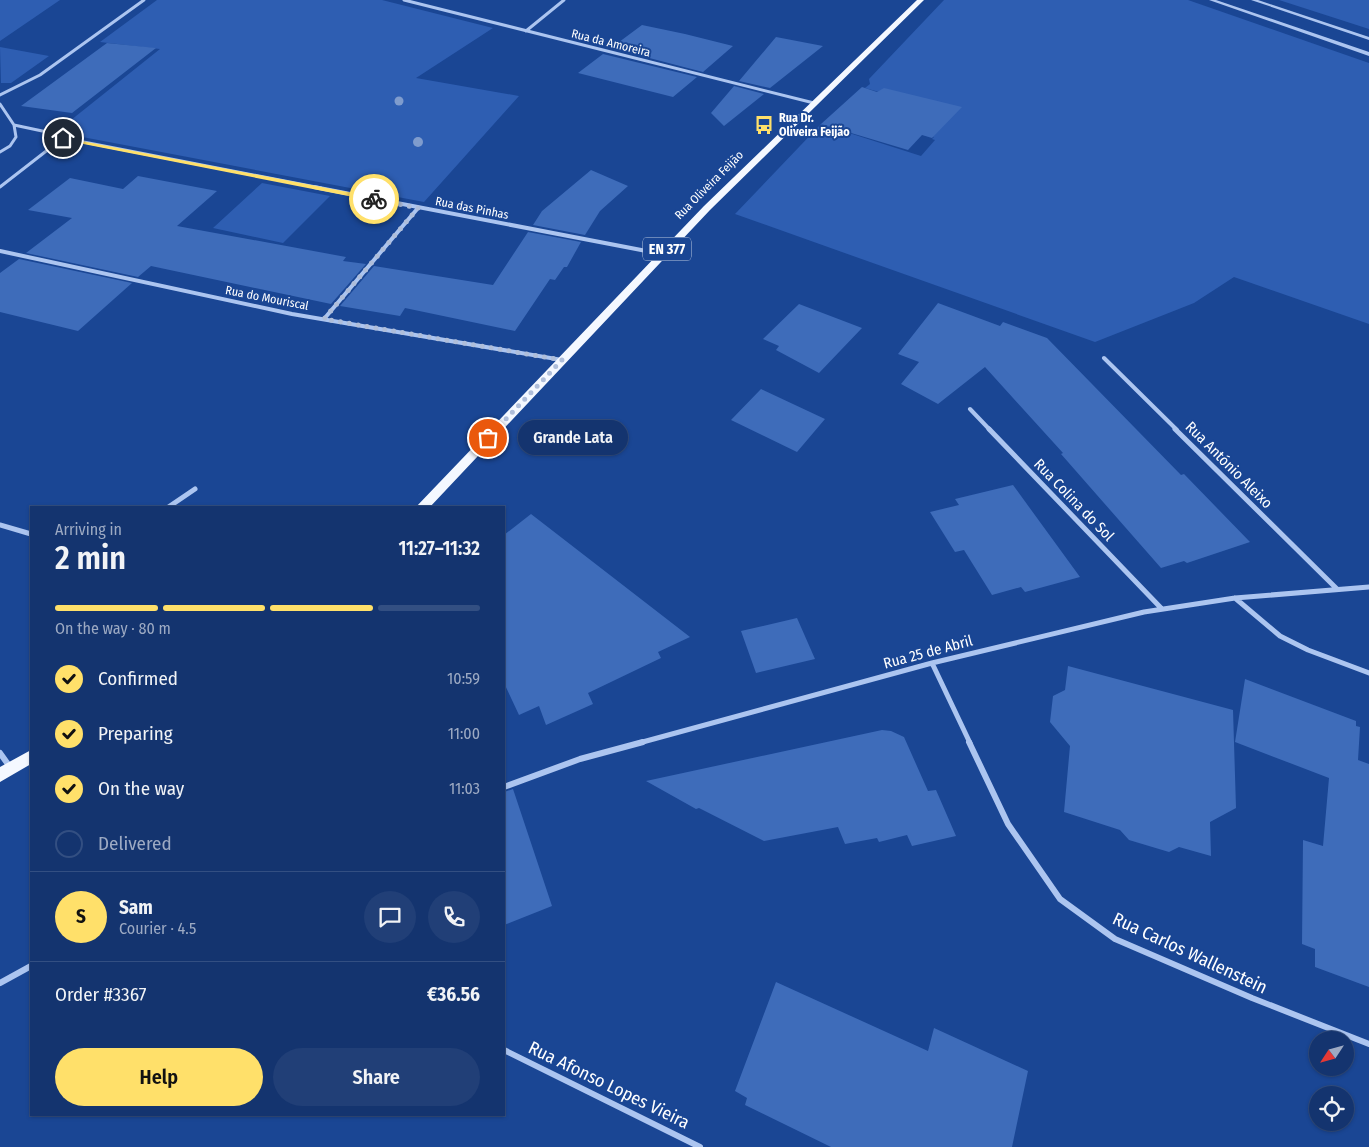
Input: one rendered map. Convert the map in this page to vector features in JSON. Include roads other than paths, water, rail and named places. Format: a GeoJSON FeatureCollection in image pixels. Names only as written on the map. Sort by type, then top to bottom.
{"type":"FeatureCollection","features":[{"type":"Feature","properties":{"kind":"main road","name":"Rua Oliveira Feijão"},"geometry":{"type":"LineString","coordinates":[[423,506],[662,254],[763,152],[921,0]]}},
{"type":"Feature","properties":{"kind":"main road"},"geometry":{"type":"LineString","coordinates":[[6,772],[30,757]]}},
{"type":"Feature","properties":{"kind":"street"},"geometry":{"type":"LineString","coordinates":[[0,95],[40,75],[144,0]]}},
{"type":"Feature","properties":{"kind":"street","name":"Rua da Amoreira"},"geometry":{"type":"LineString","coordinates":[[404,0],[814,103]]}},
{"type":"Feature","properties":{"kind":"street"},"geometry":{"type":"LineString","coordinates":[[526,31],[564,0]]}},
{"type":"Feature","properties":{"kind":"street"},"geometry":{"type":"LineString","coordinates":[[1211,0],[1369,54]]}},
{"type":"Feature","properties":{"kind":"street"},"geometry":{"type":"LineString","coordinates":[[1253,0],[1369,39]]}},
{"type":"Feature","properties":{"kind":"street"},"geometry":{"type":"LineString","coordinates":[[0,104],[14,125],[16,137],[10,146],[0,152]]}},
{"type":"Feature","properties":{"kind":"street","name":"Rua das Pinhas"},"geometry":{"type":"LineString","coordinates":[[14,125],[47,132],[63,138],[662,254]]}},
{"type":"Feature","properties":{"kind":"street"},"geometry":{"type":"LineString","coordinates":[[0,187],[63,138]]}},
{"type":"Feature","properties":{"kind":"street"},"geometry":{"type":"LineString","coordinates":[[324,319],[418,208]]}},
{"type":"Feature","properties":{"kind":"street","name":"Rua do Mouriscal"},"geometry":{"type":"LineString","coordinates":[[0,251],[292,314],[562,360]]}},
{"type":"Feature","properties":{"kind":"street","name":"Rua António Aleixo"},"geometry":{"type":"LineString","coordinates":[[1104,358],[1337,590]]}},
{"type":"Feature","properties":{"kind":"street","name":"Rua Colina do Sol"},"geometry":{"type":"LineString","coordinates":[[970,409],[1161,608]]}},
{"type":"Feature","properties":{"kind":"street"},"geometry":{"type":"LineString","coordinates":[[170,506],[195,489]]}},
{"type":"Feature","properties":{"kind":"street"},"geometry":{"type":"LineString","coordinates":[[0,525],[30,534]]}},
{"type":"Feature","properties":{"kind":"street","name":"Rua 25 de Abril"},"geometry":{"type":"LineString","coordinates":[[505,787],[580,760],[932,663],[1161,608],[1235,598],[1369,587]]}},
{"type":"Feature","properties":{"kind":"street"},"geometry":{"type":"LineString","coordinates":[[1235,598],[1280,636],[1308,650],[1369,673]]}},
{"type":"Feature","properties":{"kind":"street","name":"Rua Carlos Wallenstein"},"geometry":{"type":"LineString","coordinates":[[932,663],[1008,824],[1060,899],[1115,939],[1252,998],[1369,1044]]}},
{"type":"Feature","properties":{"kind":"street"},"geometry":{"type":"LineString","coordinates":[[0,753],[6,772]]}},
{"type":"Feature","properties":{"kind":"street"},"geometry":{"type":"LineString","coordinates":[[0,983],[30,967]]}},
{"type":"Feature","properties":{"kind":"street","name":"Rua Afonso Lopes Vieira"},"geometry":{"type":"LineString","coordinates":[[505,1050],[700,1147]]}},
{"type":"Feature","properties":{"kind":"place","name":"Rua Dr. Oliveira Feijão"},"geometry":{"type":"Point","coordinates":[764,125]}},
{"type":"Feature","properties":{"kind":"place","name":"Grande Lata"},"geometry":{"type":"Point","coordinates":[488,438]}}]}
